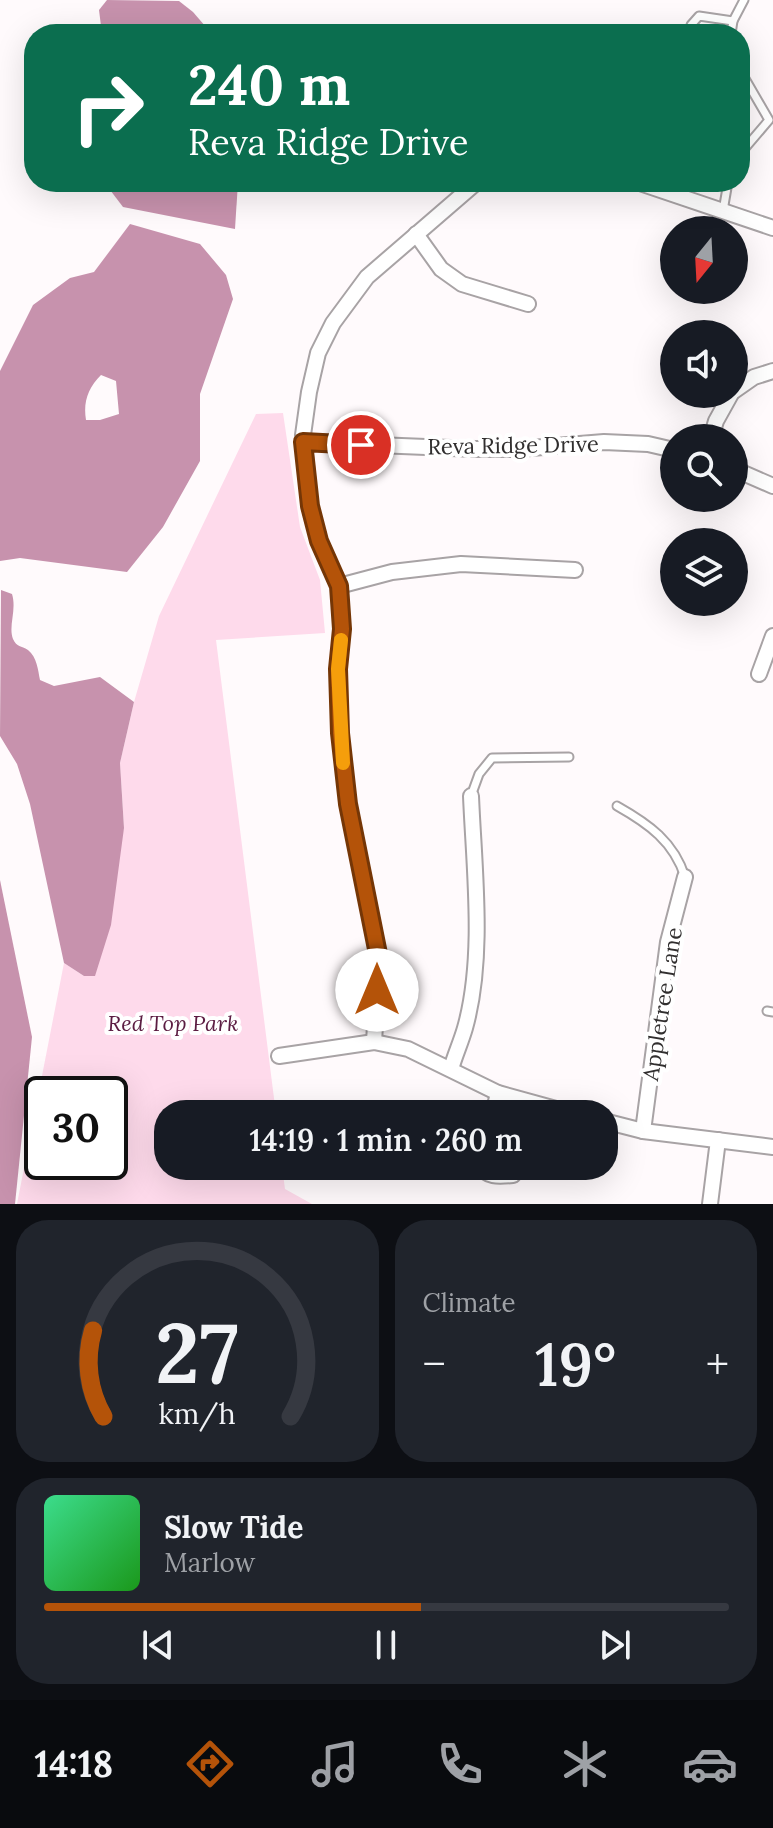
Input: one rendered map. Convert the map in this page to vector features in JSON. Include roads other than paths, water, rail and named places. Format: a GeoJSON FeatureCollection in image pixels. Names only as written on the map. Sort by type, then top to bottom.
{"type":"FeatureCollection","features":[{"type":"Feature","properties":{"kind":"street"},"geometry":{"type":"LineString","coordinates":[[374,1042],[379,959],[348,804],[340,733],[338,669],[342,629],[339,586],[319,541],[310,506],[303,442],[318,353],[333,323],[367,277],[465,192]]}},
{"type":"Feature","properties":{"kind":"street"},"geometry":{"type":"LineString","coordinates":[[667,192],[773,228]]}},
{"type":"Feature","properties":{"kind":"street"},"geometry":{"type":"LineString","coordinates":[[416,234],[441,269],[462,284],[528,304]]}},
{"type":"Feature","properties":{"kind":"street"},"geometry":{"type":"LineString","coordinates":[[748,381],[773,371]]}},
{"type":"Feature","properties":{"kind":"street","name":"Reva Ridge Drive"},"geometry":{"type":"LineString","coordinates":[[303,442],[475,449],[604,442],[660,447]]}},
{"type":"Feature","properties":{"kind":"street"},"geometry":{"type":"LineString","coordinates":[[748,475],[773,486]]}},
{"type":"Feature","properties":{"kind":"street"},"geometry":{"type":"LineString","coordinates":[[339,586],[392,572],[461,564],[575,570]]}},
{"type":"Feature","properties":{"kind":"street"},"geometry":{"type":"LineString","coordinates":[[759,674],[773,636]]}},
{"type":"Feature","properties":{"kind":"street"},"geometry":{"type":"LineString","coordinates":[[451,1069],[465,1027],[473,975],[476,917],[471,796]]}},
{"type":"Feature","properties":{"kind":"street","name":"Appletree Lane"},"geometry":{"type":"LineString","coordinates":[[643,1131],[668,942],[685,877]]}},
{"type":"Feature","properties":{"kind":"street"},"geometry":{"type":"LineString","coordinates":[[279,1056],[374,1042],[408,1049],[514,1100]]}},
{"type":"Feature","properties":{"kind":"street"},"geometry":{"type":"LineString","coordinates":[[496,1100],[498,1093]]}},
{"type":"Feature","properties":{"kind":"street"},"geometry":{"type":"LineString","coordinates":[[618,1125],[643,1131],[773,1147]]}},
{"type":"Feature","properties":{"kind":"street"},"geometry":{"type":"LineString","coordinates":[[710,1204],[718,1140]]}},
{"type":"Feature","properties":{"kind":"lane"},"geometry":{"type":"LineString","coordinates":[[733,24],[744,0]]}},
{"type":"Feature","properties":{"kind":"lane"},"geometry":{"type":"LineString","coordinates":[[692,24],[699,16],[733,21]]}},
{"type":"Feature","properties":{"kind":"lane"},"geometry":{"type":"LineString","coordinates":[[750,88],[771,123],[750,144]]}},
{"type":"Feature","properties":{"kind":"lane"},"geometry":{"type":"LineString","coordinates":[[723,211],[726,192]]}},
{"type":"Feature","properties":{"kind":"lane"},"geometry":{"type":"LineString","coordinates":[[471,796],[479,774],[492,758],[569,757]]}},
{"type":"Feature","properties":{"kind":"lane"},"geometry":{"type":"LineString","coordinates":[[617,806],[662,836],[680,859],[685,877]]}},
{"type":"Feature","properties":{"kind":"park label","name":"Red Top Park"},"geometry":{"type":"Point","coordinates":[173,1023]}}]}
